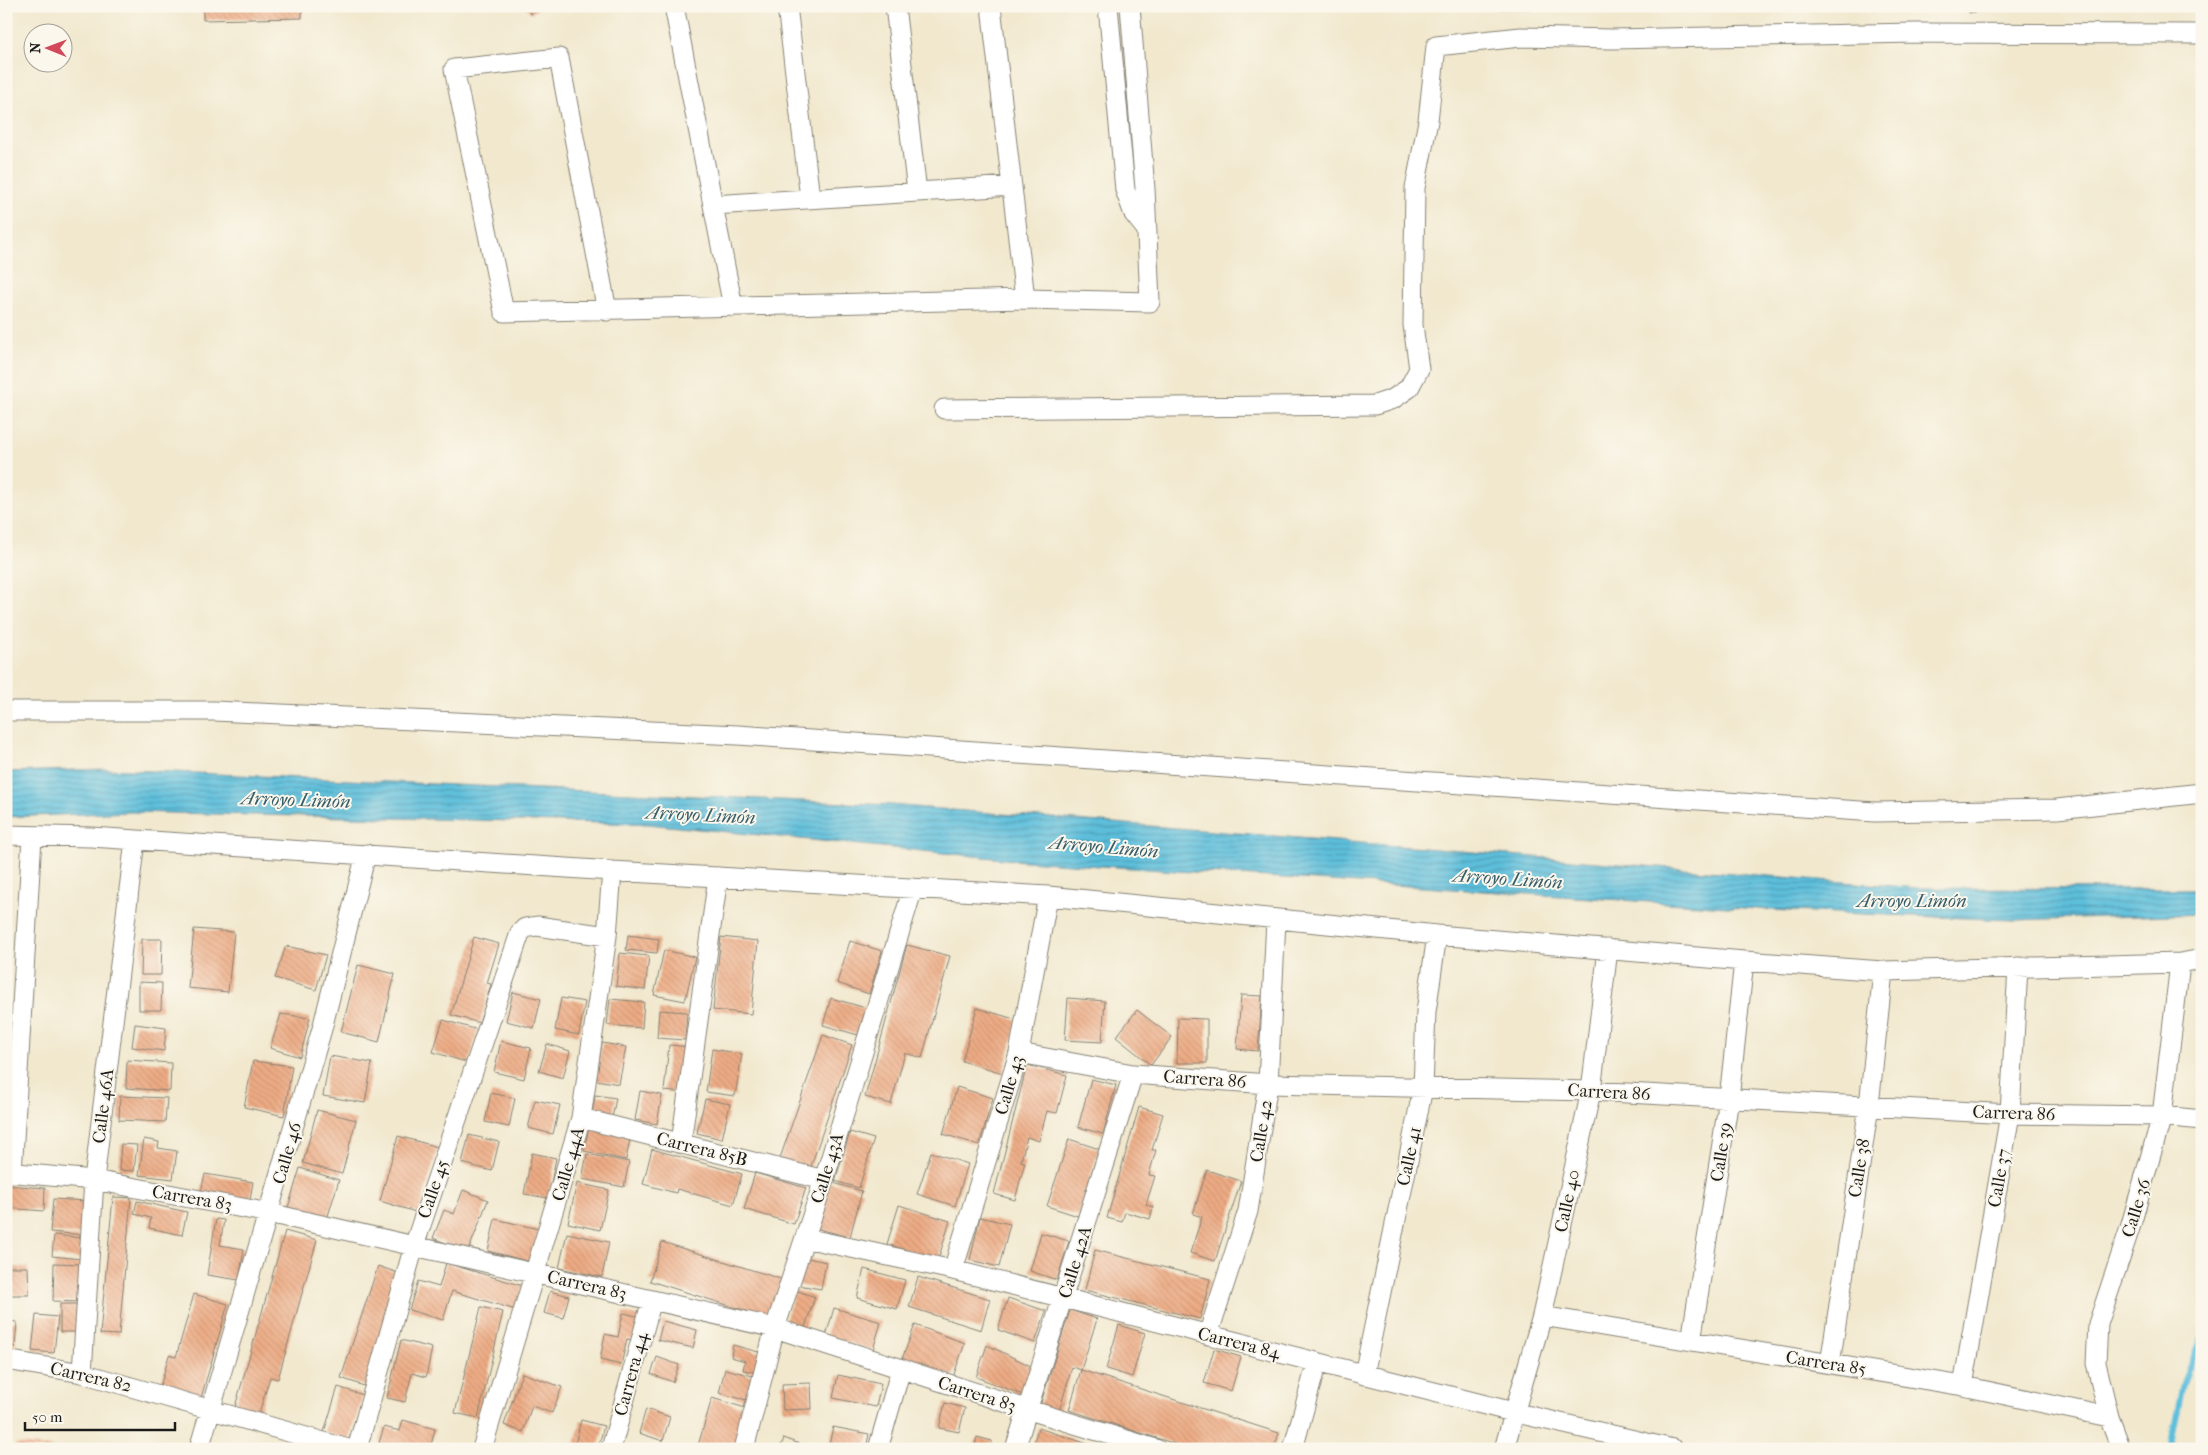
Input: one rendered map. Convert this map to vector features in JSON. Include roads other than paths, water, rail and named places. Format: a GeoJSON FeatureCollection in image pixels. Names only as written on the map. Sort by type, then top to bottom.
{"type":"FeatureCollection","features":[{"type":"Feature","properties":{"kind":"street"},"geometry":{"type":"LineString","coordinates":[[674,6],[733,307]]}},
{"type":"Feature","properties":{"kind":"street"},"geometry":{"type":"LineString","coordinates":[[787,6],[810,198]]}},
{"type":"Feature","properties":{"kind":"street"},"geometry":{"type":"LineString","coordinates":[[895,6],[917,192]]}},
{"type":"Feature","properties":{"kind":"street"},"geometry":{"type":"LineString","coordinates":[[991,6],[1025,299]]}},
{"type":"Feature","properties":{"kind":"street"},"geometry":{"type":"LineString","coordinates":[[1108,6],[1125,190],[1134,214],[1146,229]]}},
{"type":"Feature","properties":{"kind":"street"},"geometry":{"type":"LineString","coordinates":[[607,311],[559,58],[454,70],[504,312],[607,311],[1025,299],[1150,302],[1145,189],[1130,6]]}},
{"type":"Feature","properties":{"kind":"street"},"geometry":{"type":"LineString","coordinates":[[944,409],[1375,405],[1393,399],[1409,388],[1419,369],[1413,324],[1415,188],[1428,121],[1436,46],[1521,37],[1612,40],[1916,33],[2202,34]]}},
{"type":"Feature","properties":{"kind":"street"},"geometry":{"type":"LineString","coordinates":[[713,205],[1012,186]]}},
{"type":"Feature","properties":{"kind":"street"},"geometry":{"type":"LineString","coordinates":[[6,711],[214,711],[738,734],[1875,812],[2057,809],[2202,793]]}},
{"type":"Feature","properties":{"kind":"street"},"geometry":{"type":"LineString","coordinates":[[6,835],[135,840],[612,872],[1048,896],[1436,935],[1744,962],[1883,971],[2180,962],[2202,959]]}},
{"type":"Feature","properties":{"kind":"street"},"geometry":{"type":"LineString","coordinates":[[9,1173],[32,837]]}},
{"type":"Feature","properties":{"kind":"street","name":"Calle 46A"},"geometry":{"type":"LineString","coordinates":[[82,1373],[94,1180],[135,840]]}},
{"type":"Feature","properties":{"kind":"street","name":"Calle 46"},"geometry":{"type":"LineString","coordinates":[[199,1449],[322,1028],[366,854]]}},
{"type":"Feature","properties":{"kind":"street","name":"Calle 44A"},"geometry":{"type":"LineString","coordinates":[[482,1449],[536,1274],[581,1118],[607,936],[612,872]]}},
{"type":"Feature","properties":{"kind":"street"},"geometry":{"type":"LineString","coordinates":[[681,1144],[718,877]]}},
{"type":"Feature","properties":{"kind":"street","name":"Calle 43A"},"geometry":{"type":"LineString","coordinates":[[744,1449],[774,1328],[824,1180],[912,888]]}},
{"type":"Feature","properties":{"kind":"street","name":"Calle 43"},"geometry":{"type":"LineString","coordinates":[[953,1270],[1019,1053],[1048,896]]}},
{"type":"Feature","properties":{"kind":"street","name":"Calle 42"},"geometry":{"type":"LineString","coordinates":[[1208,1335],[1248,1212],[1268,1084],[1276,920]]}},
{"type":"Feature","properties":{"kind":"street","name":"Calle 45"},"geometry":{"type":"LineString","coordinates":[[357,1449],[414,1246],[520,933],[525,928],[537,926],[607,936]]}},
{"type":"Feature","properties":{"kind":"street","name":"Calle 41"},"geometry":{"type":"LineString","coordinates":[[1364,1375],[1423,1088],[1426,1012],[1436,935]]}},
{"type":"Feature","properties":{"kind":"street","name":"Calle 40"},"geometry":{"type":"LineString","coordinates":[[1504,1449],[1513,1412],[1542,1316],[1591,1091],[1608,949]]}},
{"type":"Feature","properties":{"kind":"street","name":"Calle 39"},"geometry":{"type":"LineString","coordinates":[[1691,1341],[1729,1099],[1744,962]]}},
{"type":"Feature","properties":{"kind":"street","name":"Calle 36"},"geometry":{"type":"LineString","coordinates":[[2121,1449],[2110,1417],[2096,1363],[2098,1324],[2130,1228],[2162,1116],[2180,962]]}},
{"type":"Feature","properties":{"kind":"street","name":"Calle 37"},"geometry":{"type":"LineString","coordinates":[[1963,1386],[2010,1114],[2018,967]]}},
{"type":"Feature","properties":{"kind":"street","name":"Calle 38"},"geometry":{"type":"LineString","coordinates":[[1830,1364],[1868,1106],[1883,971]]}},
{"type":"Feature","properties":{"kind":"street","name":"Carrera 86"},"geometry":{"type":"LineString","coordinates":[[1019,1053],[1133,1074],[1268,1084],[1591,1091],[2010,1114],[2162,1116],[2202,1120]]}},
{"type":"Feature","properties":{"kind":"street","name":"Calle 42A"},"geometry":{"type":"LineString","coordinates":[[1015,1449],[1026,1409],[1064,1298],[1133,1074]]}},
{"type":"Feature","properties":{"kind":"street","name":"Carrera 85B"},"geometry":{"type":"LineString","coordinates":[[581,1118],[824,1180]]}},
{"type":"Feature","properties":{"kind":"street","name":"Carrera 83"},"geometry":{"type":"LineString","coordinates":[[9,1173],[94,1180],[269,1213],[774,1328],[1151,1448]]}},
{"type":"Feature","properties":{"kind":"street","name":"Carrera 84"},"geometry":{"type":"LineString","coordinates":[[805,1238],[953,1270],[1364,1375],[1673,1449]]}},
{"type":"Feature","properties":{"kind":"street","name":"Carrera 44"},"geometry":{"type":"LineString","coordinates":[[611,1449],[652,1300]]}},
{"type":"Feature","properties":{"kind":"street","name":"Carrera 85"},"geometry":{"type":"LineString","coordinates":[[1542,1316],[1963,1386],[2110,1417]]}},
{"type":"Feature","properties":{"kind":"street","name":"Carrera 82"},"geometry":{"type":"LineString","coordinates":[[6,1360],[82,1373],[211,1408],[348,1449]]}},
{"type":"Feature","properties":{"kind":"street"},"geometry":{"type":"LineString","coordinates":[[1293,1449],[1317,1362]]}},
{"type":"Feature","properties":{"kind":"street"},"geometry":{"type":"LineString","coordinates":[[878,1449],[901,1369]]}},
{"type":"Feature","properties":{"kind":"water","name":"Arroyo Limón"},"geometry":{"type":"Polygon","coordinates":[[[107,769],[890,805],[1918,888],[2202,889],[2202,914],[2014,920],[1789,911],[1025,861],[648,824],[130,812],[6,817],[6,772],[107,769]]]}},
{"type":"Feature","properties":{"kind":"waterway"},"geometry":{"type":"LineString","coordinates":[[2170,1449],[2183,1383],[2202,1335]]}}]}
